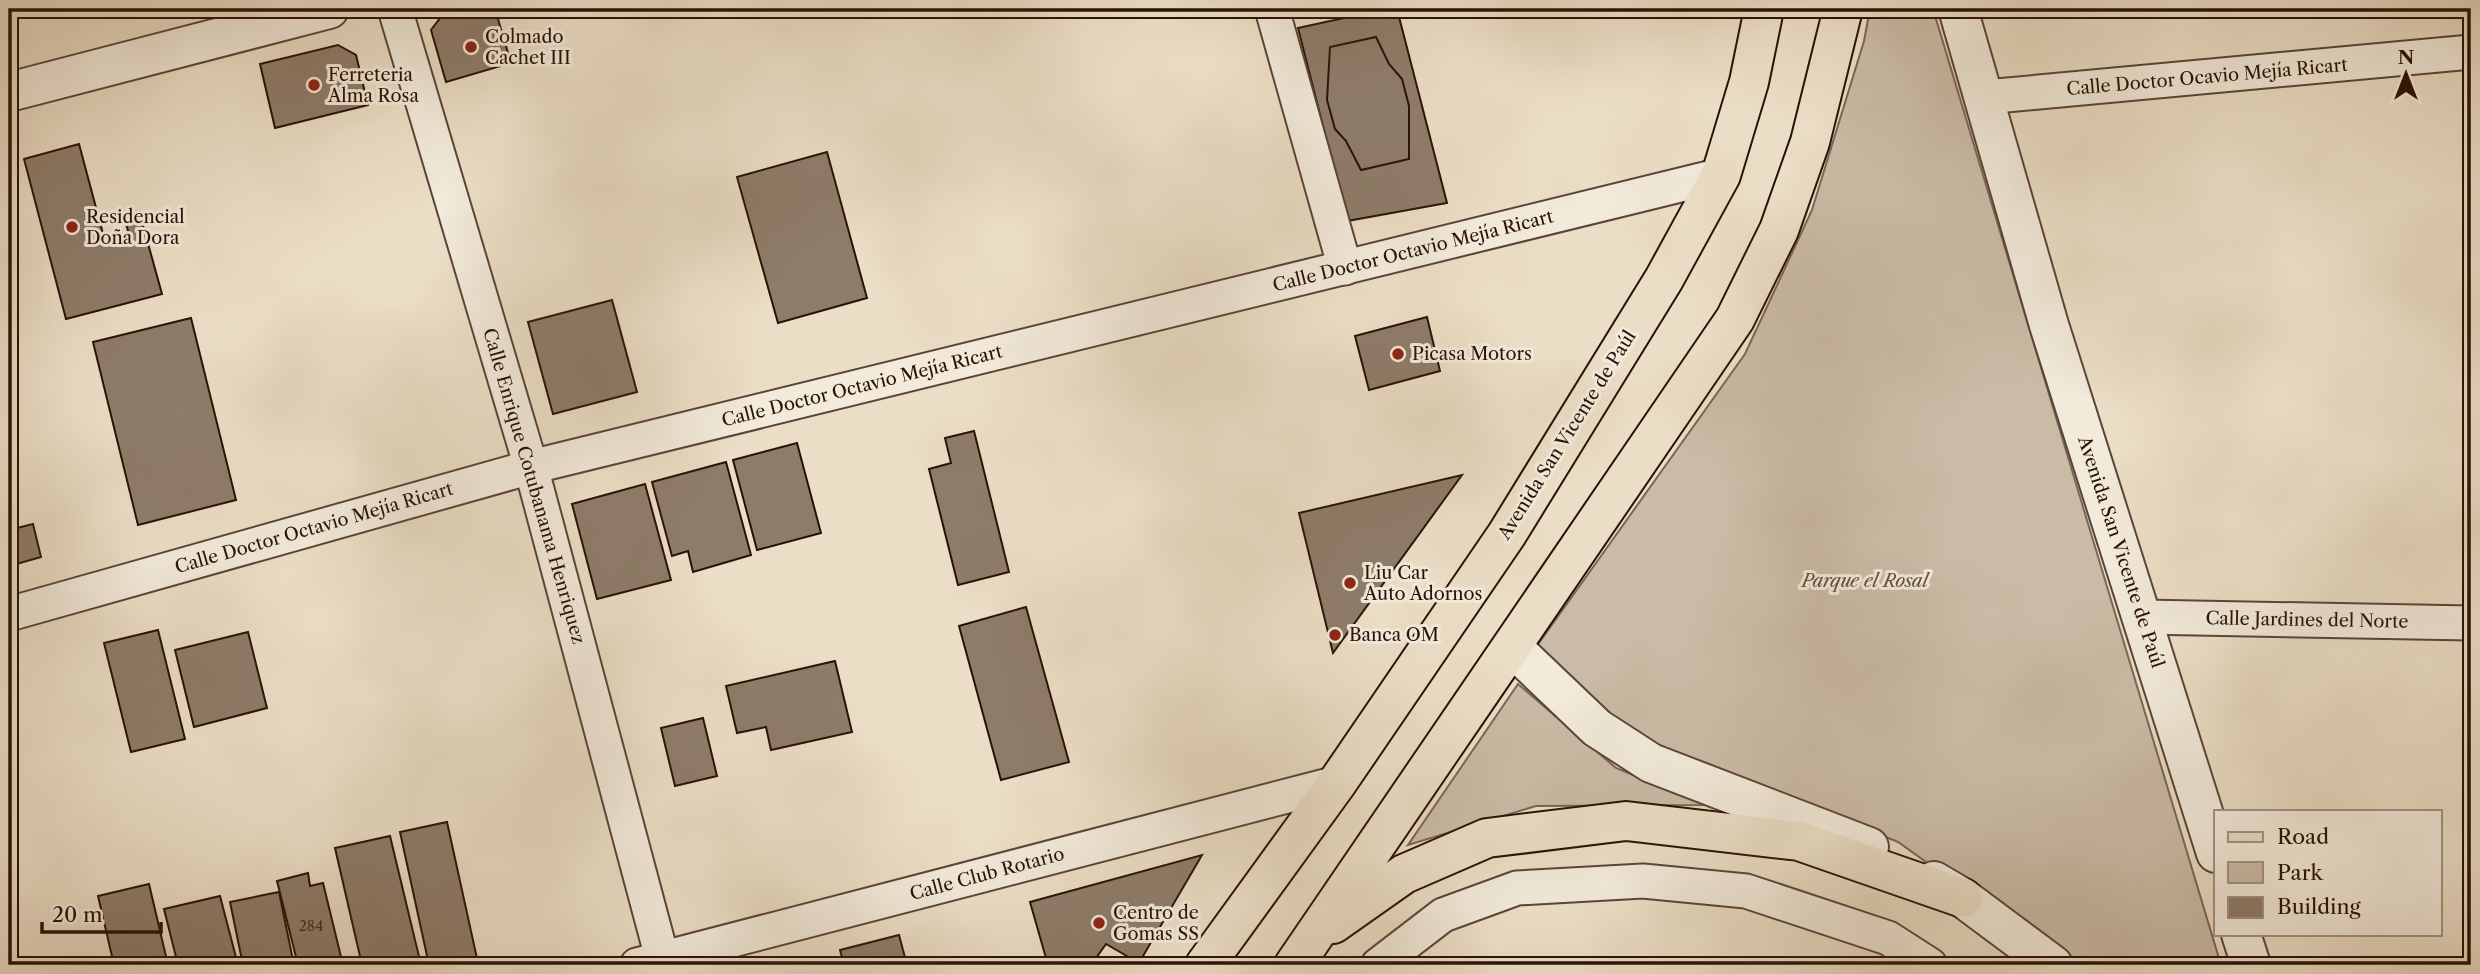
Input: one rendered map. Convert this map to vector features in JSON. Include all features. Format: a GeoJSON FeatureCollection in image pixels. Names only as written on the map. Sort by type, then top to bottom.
{"type":"FeatureCollection","features":[{"type":"Feature","properties":{"kind":"main road","name":"Avenida San Vicente de Paúl"},"geometry":{"type":"LineString","coordinates":[[1205,965],[1337,783],[1507,534],[1664,279],[1721,175],[1749,82],[1764,9]]}},
{"type":"Feature","properties":{"kind":"main road"},"geometry":{"type":"LineString","coordinates":[[1303,952],[1735,319],[1779,230],[1810,142],[1843,9]]}},
{"type":"Feature","properties":{"kind":"main road"},"geometry":{"type":"LineString","coordinates":[[1303,952],[1404,874],[1487,838],[1626,821],[1799,841],[1963,898]]}},
{"type":"Feature","properties":{"kind":"street"},"geometry":{"type":"LineString","coordinates":[[9,92],[329,9]]}},
{"type":"Feature","properties":{"kind":"street","name":"Calle Enrique Cotubanama Henriquez"},"geometry":{"type":"LineString","coordinates":[[395,9],[531,467],[654,963]]}},
{"type":"Feature","properties":{"kind":"street"},"geometry":{"type":"LineString","coordinates":[[1272,9],[1345,268]]}},
{"type":"Feature","properties":{"kind":"street","name":"Avenida San Vicente de Paúl"},"geometry":{"type":"LineString","coordinates":[[1958,9],[2049,325],[2214,847]]}},
{"type":"Feature","properties":{"kind":"street","name":"Calle Doctor Ocavio Mejía Ricart"},"geometry":{"type":"LineString","coordinates":[[1985,97],[2471,52]]}},
{"type":"Feature","properties":{"kind":"street","name":"Calle Doctor Octavio Mejía Ricart"},"geometry":{"type":"LineString","coordinates":[[9,614],[531,467],[1721,175]]}},
{"type":"Feature","properties":{"kind":"street","name":"Calle Jardines del Norte"},"geometry":{"type":"LineString","coordinates":[[2142,617],[2471,623]]}},
{"type":"Feature","properties":{"kind":"street"},"geometry":{"type":"LineString","coordinates":[[1512,647],[1597,729],[1651,763],[1883,852],[1963,898],[2053,965]]}},
{"type":"Feature","properties":{"kind":"street","name":"Calle Club Rotario"},"geometry":{"type":"LineString","coordinates":[[654,963],[1337,783]]}},
{"type":"Feature","properties":{"kind":"street"},"geometry":{"type":"LineString","coordinates":[[1378,965],[1443,915],[1517,888],[1643,881],[1746,891],[1888,938],[1930,965]]}},
{"type":"Feature","properties":{"kind":"street"},"geometry":{"type":"LineString","coordinates":[[2242,936],[2251,965]]}},
{"type":"Feature","properties":{"kind":"green space","name":"Parque el Rosal"},"geometry":{"type":"Polygon","coordinates":[[[1870,9],[1933,9],[2221,965],[2070,965],[1898,842],[1825,812],[1654,750],[1609,719],[1534,650],[1745,354],[1812,210],[1864,41],[1870,9]]]}},
{"type":"Feature","properties":{"kind":"green space"},"geometry":{"type":"Polygon","coordinates":[[[1518,684],[1616,768],[1706,805],[1536,806],[1408,845],[1518,684]]]}},
{"type":"Feature","properties":{"kind":"building","name":"Colmado Cachet III"},"geometry":{"type":"Polygon","coordinates":[[[447,9],[495,9],[511,63],[446,82],[431,30],[447,9]]]}},
{"type":"Feature","properties":{"kind":"building"},"geometry":{"type":"Polygon","coordinates":[[[1385,9],[1397,9],[1447,203],[1347,221],[1298,28],[1385,9]]]}},
{"type":"Feature","properties":{"kind":"building"},"geometry":{"type":"Polygon","coordinates":[[[1376,37],[1389,64],[1402,79],[1409,106],[1409,159],[1361,170],[1346,141],[1335,129],[1327,100],[1330,47],[1376,37]]]}},
{"type":"Feature","properties":{"kind":"building","name":"Ferreteria Alma Rosa"},"geometry":{"type":"Polygon","coordinates":[[[338,45],[356,55],[368,105],[275,128],[260,64],[338,45]]]}},
{"type":"Feature","properties":{"kind":"building","name":"Residencial Doña Dora"},"geometry":{"type":"Polygon","coordinates":[[[79,144],[106,245],[130,239],[124,215],[139,211],[162,294],[66,319],[24,159],[79,144]]]}},
{"type":"Feature","properties":{"kind":"building"},"geometry":{"type":"Polygon","coordinates":[[[827,152],[867,298],[778,323],[737,177],[827,152]]]}},
{"type":"Feature","properties":{"kind":"building"},"geometry":{"type":"Polygon","coordinates":[[[612,300],[637,392],[553,414],[528,322],[612,300]]]}},
{"type":"Feature","properties":{"kind":"building","name":"Picasa Motors"},"geometry":{"type":"Polygon","coordinates":[[[1427,317],[1440,371],[1369,390],[1355,336],[1427,317]]]}},
{"type":"Feature","properties":{"kind":"building"},"geometry":{"type":"Polygon","coordinates":[[[191,318],[236,500],[138,525],[93,342],[191,318]]]}},
{"type":"Feature","properties":{"kind":"building"},"geometry":{"type":"Polygon","coordinates":[[[974,431],[1009,572],[958,585],[929,469],[951,463],[945,438],[974,431]]]}},
{"type":"Feature","properties":{"kind":"building"},"geometry":{"type":"Polygon","coordinates":[[[797,443],[821,533],[757,550],[733,460],[797,443]]]}},
{"type":"Feature","properties":{"kind":"building"},"geometry":{"type":"Polygon","coordinates":[[[726,462],[751,555],[693,572],[688,551],[672,556],[652,482],[726,462]]]}},
{"type":"Feature","properties":{"kind":"building","name":"Liu Car Auto Adornos"},"geometry":{"type":"Polygon","coordinates":[[[1462,475],[1333,653],[1299,513],[1462,475]]]}},
{"type":"Feature","properties":{"kind":"building"},"geometry":{"type":"Polygon","coordinates":[[[645,484],[671,580],[597,599],[572,504],[645,484]]]}},
{"type":"Feature","properties":{"kind":"building"},"geometry":{"type":"Polygon","coordinates":[[[33,524],[41,557],[13,565],[9,530],[33,524]]]}},
{"type":"Feature","properties":{"kind":"building"},"geometry":{"type":"Polygon","coordinates":[[[1026,607],[1069,762],[1001,780],[959,626],[1026,607]]]}},
{"type":"Feature","properties":{"kind":"building"},"geometry":{"type":"Polygon","coordinates":[[[158,630],[185,739],[131,752],[104,643],[158,630]]]}},
{"type":"Feature","properties":{"kind":"building"},"geometry":{"type":"Polygon","coordinates":[[[248,632],[267,708],[194,727],[175,650],[248,632]]]}},
{"type":"Feature","properties":{"kind":"building"},"geometry":{"type":"Polygon","coordinates":[[[835,661],[852,732],[771,750],[766,727],[737,733],[726,686],[835,661]]]}},
{"type":"Feature","properties":{"kind":"building"},"geometry":{"type":"Polygon","coordinates":[[[703,718],[717,776],[675,786],[661,728],[703,718]]]}},
{"type":"Feature","properties":{"kind":"building"},"geometry":{"type":"Polygon","coordinates":[[[447,822],[478,963],[429,965],[400,832],[447,822]]]}},
{"type":"Feature","properties":{"kind":"building"},"geometry":{"type":"Polygon","coordinates":[[[390,836],[421,965],[362,965],[335,848],[390,836]]]}},
{"type":"Feature","properties":{"kind":"building","name":"Centro de Gomas SS"},"geometry":{"type":"Polygon","coordinates":[[[1202,855],[1139,963],[1106,944],[1091,965],[1048,965],[1030,902],[1202,855]]]}},
{"type":"Feature","properties":{"kind":"building"},"geometry":{"type":"Polygon","coordinates":[[[308,873],[310,886],[323,883],[343,965],[298,965],[277,881],[308,873]]]}},
{"type":"Feature","properties":{"kind":"building"},"geometry":{"type":"Polygon","coordinates":[[[149,884],[168,965],[114,965],[98,896],[149,884]]]}},
{"type":"Feature","properties":{"kind":"building"},"geometry":{"type":"Polygon","coordinates":[[[279,892],[294,965],[243,965],[230,902],[279,892]]]}},
{"type":"Feature","properties":{"kind":"building"},"geometry":{"type":"Polygon","coordinates":[[[220,896],[238,965],[178,965],[164,909],[220,896]]]}},
{"type":"Feature","properties":{"kind":"building"},"geometry":{"type":"Polygon","coordinates":[[[899,935],[907,965],[844,965],[840,950],[899,935]]]}},
{"type":"Feature","properties":{"kind":"place","name":"Colmado Cachet III"},"geometry":{"type":"Point","coordinates":[471,47]}},
{"type":"Feature","properties":{"kind":"place","name":"Ferreteria Alma Rosa"},"geometry":{"type":"Point","coordinates":[314,85]}},
{"type":"Feature","properties":{"kind":"place","name":"Residencial Doña Dora"},"geometry":{"type":"Point","coordinates":[72,227]}},
{"type":"Feature","properties":{"kind":"place","name":"Picasa Motors"},"geometry":{"type":"Point","coordinates":[1398,354]}},
{"type":"Feature","properties":{"kind":"place","name":"Liu Car Auto Adornos"},"geometry":{"type":"Point","coordinates":[1350,583]}},
{"type":"Feature","properties":{"kind":"place","name":"Banca OM"},"geometry":{"type":"Point","coordinates":[1335,635]}},
{"type":"Feature","properties":{"kind":"place","name":"Centro de Gomas SS"},"geometry":{"type":"Point","coordinates":[1099,923]}}]}
